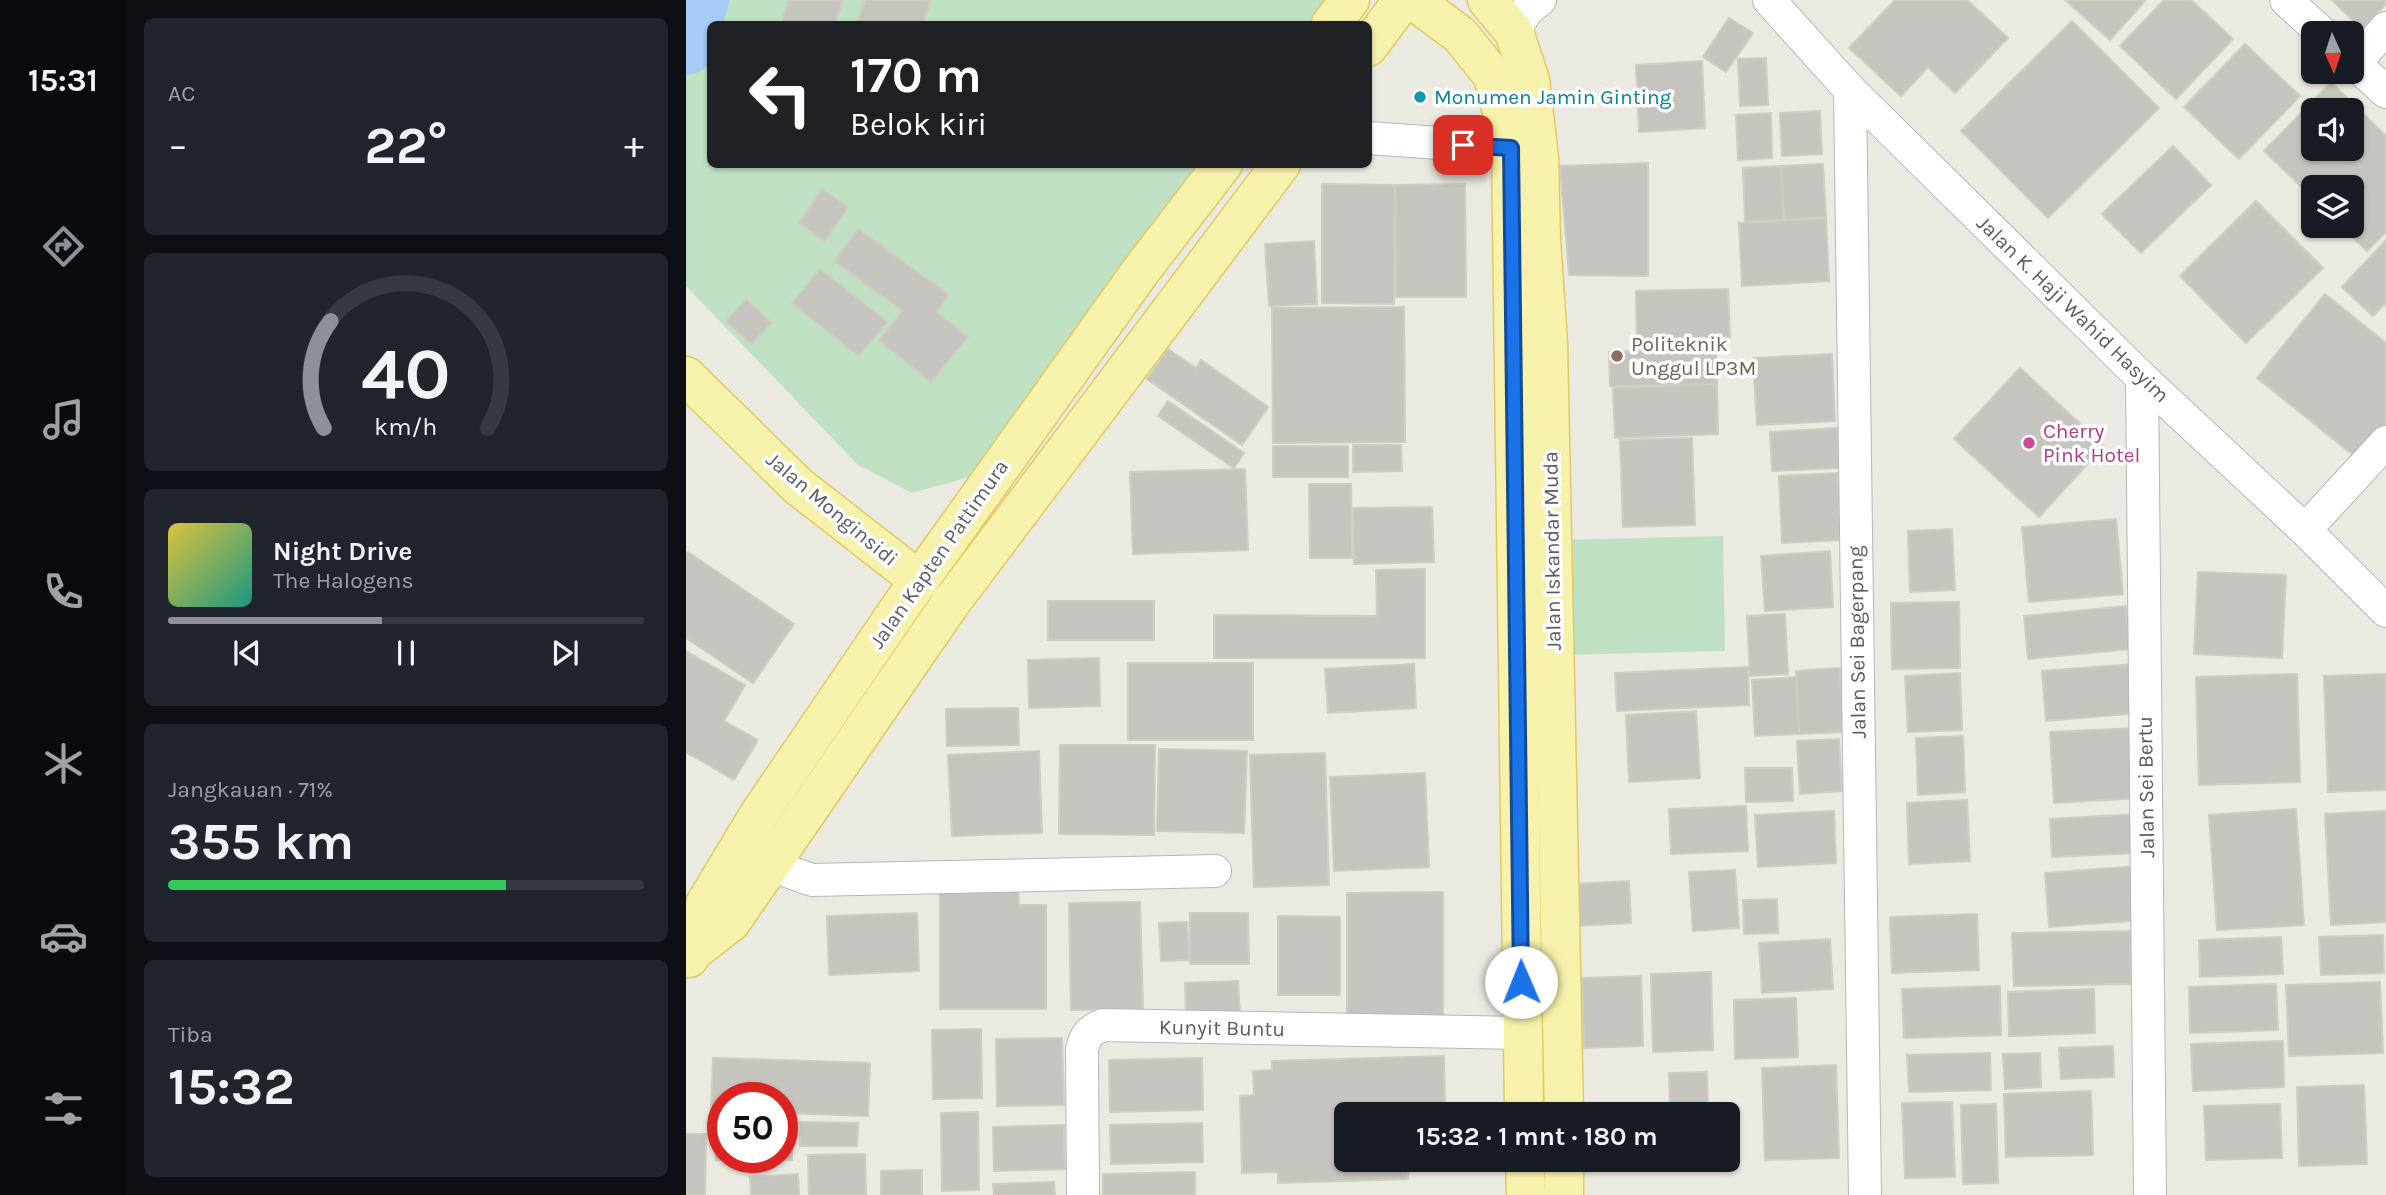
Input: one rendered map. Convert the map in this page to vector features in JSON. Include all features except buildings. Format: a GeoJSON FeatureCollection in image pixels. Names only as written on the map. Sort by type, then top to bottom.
{"type":"FeatureCollection","features":[{"type":"Feature","properties":{"kind":"main road"},"geometry":{"type":"LineString","coordinates":[[1333,21],[1350,0]]}},
{"type":"Feature","properties":{"kind":"main road"},"geometry":{"type":"LineString","coordinates":[[1372,42],[1403,0]]}},
{"type":"Feature","properties":{"kind":"main road","name":"Jalan Iskandar Muda"},"geometry":{"type":"LineString","coordinates":[[1413,0],[1460,35],[1493,76],[1511,148],[1524,1102]]}},
{"type":"Feature","properties":{"kind":"main road","name":"Jalan Iskandar Muda"},"geometry":{"type":"LineString","coordinates":[[1487,0],[1510,16],[1530,80],[1539,158],[1548,343],[1564,1102]]}},
{"type":"Feature","properties":{"kind":"main road","name":"Jalan Kapten Pattimura"},"geometry":{"type":"LineString","coordinates":[[690,955],[705,905],[751,827],[901,606],[1140,272],[1220,168]]}},
{"type":"Feature","properties":{"kind":"main road","name":"Jalan Kapten Pattimura"},"geometry":{"type":"LineString","coordinates":[[690,955],[731,922],[950,604],[1278,168]]}},
{"type":"Feature","properties":{"kind":"main road","name":"Jalan Monginsidi"},"geometry":{"type":"LineString","coordinates":[[686,377],[798,486],[920,581]]}},
{"type":"Feature","properties":{"kind":"main road"},"geometry":{"type":"LineString","coordinates":[[1520,906],[1560,902]]}},
{"type":"Feature","properties":{"kind":"main road"},"geometry":{"type":"LineString","coordinates":[[1525,1172],[1526,1195]]}},
{"type":"Feature","properties":{"kind":"main road"},"geometry":{"type":"LineString","coordinates":[[1564,1172],[1564,1195]]}},
{"type":"Feature","properties":{"kind":"street"},"geometry":{"type":"LineString","coordinates":[[1510,16],[1527,10],[1540,0]]}},
{"type":"Feature","properties":{"kind":"street"},"geometry":{"type":"LineString","coordinates":[[2286,0],[2309,21]]}},
{"type":"Feature","properties":{"kind":"street","name":"Jalan K. Haji Wahid Hasyim"},"geometry":{"type":"LineString","coordinates":[[1774,2],[1850,90],[2142,378],[2305,530],[2386,611]]}},
{"type":"Feature","properties":{"kind":"street"},"geometry":{"type":"LineString","coordinates":[[2364,51],[2386,28]]}},
{"type":"Feature","properties":{"kind":"street"},"geometry":{"type":"LineString","coordinates":[[2364,72],[2386,92]]}},
{"type":"Feature","properties":{"kind":"street","name":"Jalan Sei Bagerpang"},"geometry":{"type":"LineString","coordinates":[[1850,90],[1865,1195]]}},
{"type":"Feature","properties":{"kind":"street"},"geometry":{"type":"LineString","coordinates":[[1372,138],[1511,148]]}},
{"type":"Feature","properties":{"kind":"street","name":"Jalan Sei Bertu"},"geometry":{"type":"LineString","coordinates":[[2142,378],[2150,1195]]}},
{"type":"Feature","properties":{"kind":"street"},"geometry":{"type":"LineString","coordinates":[[2305,530],[2386,442]]}},
{"type":"Feature","properties":{"kind":"street"},"geometry":{"type":"LineString","coordinates":[[770,865],[813,880],[1215,871]]}},
{"type":"Feature","properties":{"kind":"street","name":"Kunyit Buntu"},"geometry":{"type":"LineString","coordinates":[[1083,1195],[1083,1049],[1091,1029],[1103,1026],[1521,1033]]}},
{"type":"Feature","properties":{"kind":"green space"},"geometry":{"type":"Polygon","coordinates":[[[693,0],[1326,0],[1310,21],[707,21],[707,168],[1201,168],[969,477],[912,493],[858,465],[686,286],[686,36],[693,0]]]}},
{"type":"Feature","properties":{"kind":"green space"},"geometry":{"type":"Polygon","coordinates":[[[1723,536],[1725,651],[1563,655],[1560,540],[1723,536]]]}},
{"type":"Feature","properties":{"kind":"waterway"},"geometry":{"type":"LineString","coordinates":[[686,46],[700,0]]}},
{"type":"Feature","properties":{"kind":"place","name":"Monumen Jamin Ginting"},"geometry":{"type":"Point","coordinates":[1420,97]}},
{"type":"Feature","properties":{"kind":"place","name":"Politeknik Unggul LP3M"},"geometry":{"type":"Point","coordinates":[1617,356]}},
{"type":"Feature","properties":{"kind":"place","name":"Cherry Pink Hotel"},"geometry":{"type":"Point","coordinates":[2029,443]}},
{"type":"Feature","properties":{"kind":"route"},"geometry":{"type":"LineString","coordinates":[[1463,145],[1511,148],[1521,982]]}}]}
